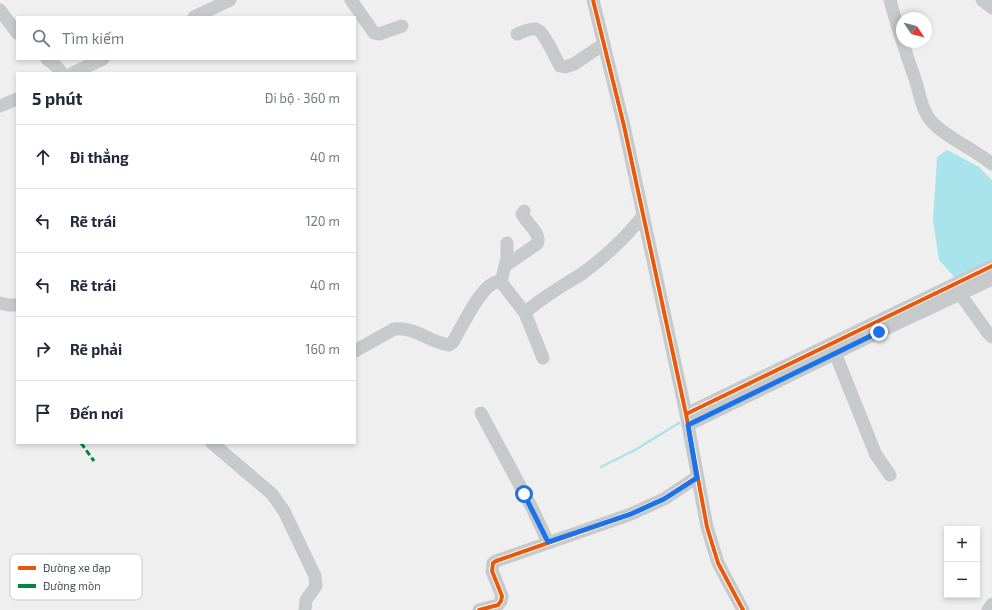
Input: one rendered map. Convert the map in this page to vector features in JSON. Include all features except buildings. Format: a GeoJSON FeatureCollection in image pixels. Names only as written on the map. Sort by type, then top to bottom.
{"type":"FeatureCollection","features":[{"type":"Feature","properties":{"kind":"street"},"geometry":{"type":"LineString","coordinates":[[196,16],[230,0]]}},
{"type":"Feature","properties":{"kind":"street"},"geometry":{"type":"LineString","coordinates":[[352,0],[374,33],[379,34],[402,26]]}},
{"type":"Feature","properties":{"kind":"street"},"geometry":{"type":"LineString","coordinates":[[593,0],[624,126],[687,420],[707,527],[718,563],[743,610]]}},
{"type":"Feature","properties":{"kind":"street"},"geometry":{"type":"LineString","coordinates":[[890,0],[921,103],[928,116],[936,126],[992,164]]}},
{"type":"Feature","properties":{"kind":"street"},"geometry":{"type":"LineString","coordinates":[[982,0],[992,8]]}},
{"type":"Feature","properties":{"kind":"street"},"geometry":{"type":"LineString","coordinates":[[0,10],[16,33]]}},
{"type":"Feature","properties":{"kind":"street"},"geometry":{"type":"LineString","coordinates":[[517,34],[530,29],[537,29],[542,34],[560,66],[566,68],[604,44]]}},
{"type":"Feature","properties":{"kind":"street"},"geometry":{"type":"LineString","coordinates":[[48,60],[61,72]]}},
{"type":"Feature","properties":{"kind":"street"},"geometry":{"type":"LineString","coordinates":[[74,72],[101,60]]}},
{"type":"Feature","properties":{"kind":"street"},"geometry":{"type":"LineString","coordinates":[[0,106],[16,99]]}},
{"type":"Feature","properties":{"kind":"street"},"geometry":{"type":"LineString","coordinates":[[505,266],[537,244],[539,241],[539,237],[522,214],[524,211]]}},
{"type":"Feature","properties":{"kind":"street"},"geometry":{"type":"LineString","coordinates":[[525,313],[533,305],[584,272],[630,232],[643,216]]}},
{"type":"Feature","properties":{"kind":"street"},"geometry":{"type":"LineString","coordinates":[[507,243],[505,266],[501,277],[501,282],[525,313],[543,358]]}},
{"type":"Feature","properties":{"kind":"street"},"geometry":{"type":"LineString","coordinates":[[687,420],[992,266]]}},
{"type":"Feature","properties":{"kind":"street"},"geometry":{"type":"LineString","coordinates":[[687,420],[835,353],[992,279]]}},
{"type":"Feature","properties":{"kind":"street"},"geometry":{"type":"LineString","coordinates":[[356,350],[394,329],[401,328],[412,329],[438,342],[449,345],[453,342],[489,286],[495,282],[501,282]]}},
{"type":"Feature","properties":{"kind":"street"},"geometry":{"type":"LineString","coordinates":[[960,294],[992,337]]}},
{"type":"Feature","properties":{"kind":"street"},"geometry":{"type":"LineString","coordinates":[[0,303],[16,305]]}},
{"type":"Feature","properties":{"kind":"street"},"geometry":{"type":"LineString","coordinates":[[835,353],[876,455],[890,475]]}},
{"type":"Feature","properties":{"kind":"street"},"geometry":{"type":"LineString","coordinates":[[480,413],[532,508],[548,542]]}},
{"type":"Feature","properties":{"kind":"street"},"geometry":{"type":"LineString","coordinates":[[213,444],[272,494],[284,511],[315,576],[316,586],[306,600],[305,610]]}},
{"type":"Feature","properties":{"kind":"street"},"geometry":{"type":"LineString","coordinates":[[479,610],[498,605],[501,601],[502,596],[492,571],[493,563],[548,542],[631,514],[664,499],[697,478]]}},
{"type":"Feature","properties":{"kind":"street"},"geometry":{"type":"LineString","coordinates":[[988,610],[992,604]]}},
{"type":"Feature","properties":{"kind":"water"},"geometry":{"type":"Polygon","coordinates":[[[947,150],[979,167],[992,180],[992,264],[957,280],[939,260],[933,220],[937,157],[947,150]]]}},
{"type":"Feature","properties":{"kind":"waterway"},"geometry":{"type":"LineString","coordinates":[[601,467],[635,450],[679,423]]}},
{"type":"Feature","properties":{"kind":"marked path"},"geometry":{"type":"LineString","coordinates":[[82,444],[94,461]]}},
{"type":"Feature","properties":{"kind":"cycle path"},"geometry":{"type":"LineString","coordinates":[[593,0],[624,126],[686,414],[707,527],[718,563],[743,610]]}},
{"type":"Feature","properties":{"kind":"cycle path"},"geometry":{"type":"LineString","coordinates":[[686,414],[992,266]]}},
{"type":"Feature","properties":{"kind":"cycle path"},"geometry":{"type":"LineString","coordinates":[[479,610],[498,605],[501,601],[502,596],[492,571],[493,563],[496,561],[631,514],[664,499],[697,477]]}},
{"type":"Feature","properties":{"kind":"route"},"geometry":{"type":"LineString","coordinates":[[524,494],[548,542],[631,514],[664,499],[697,478],[688,425],[879,332]]}}]}
